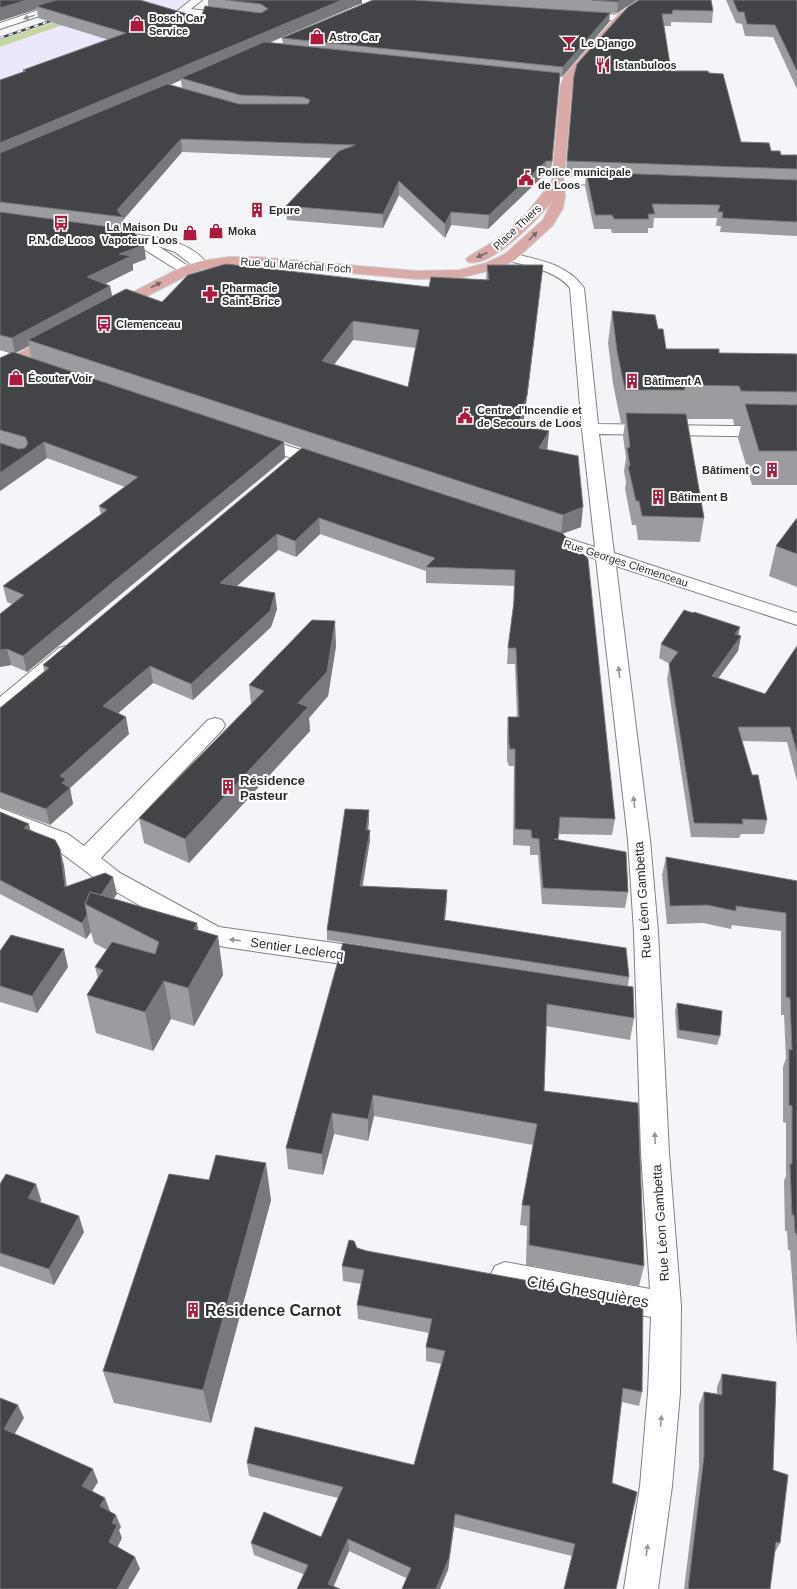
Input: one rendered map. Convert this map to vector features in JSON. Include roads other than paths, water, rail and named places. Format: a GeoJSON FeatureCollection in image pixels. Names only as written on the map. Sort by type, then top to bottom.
{"type":"FeatureCollection","features":[{"type":"Feature","properties":{"kind":"main road"},"geometry":{"type":"LineString","coordinates":[[558,180],[567,82],[584,57],[620,18],[647,0]]}},
{"type":"Feature","properties":{"kind":"main road","name":"Place Thiers"},"geometry":{"type":"LineString","coordinates":[[449,275],[480,270],[510,257],[521,248],[550,218],[558,202],[558,180]]}},
{"type":"Feature","properties":{"kind":"main road","name":"Place Thiers"},"geometry":{"type":"LineString","coordinates":[[425,267],[465,261],[481,256],[496,248],[543,203],[558,180]]}},
{"type":"Feature","properties":{"kind":"main road","name":"Rue du Maréchal Foch"},"geometry":{"type":"LineString","coordinates":[[174,263],[102,307],[220,252],[425,267]]}},
{"type":"Feature","properties":{"kind":"main road","name":"Rue du Maréchal Foch"},"geometry":{"type":"LineString","coordinates":[[193,264],[245,261],[417,275],[449,275]]}},
{"type":"Feature","properties":{"kind":"main road"},"geometry":{"type":"LineString","coordinates":[[0,354],[57,324]]}},
{"type":"Feature","properties":{"kind":"main road"},"geometry":{"type":"LineString","coordinates":[[0,369],[72,330]]}},
{"type":"Feature","properties":{"kind":"street"},"geometry":{"type":"LineString","coordinates":[[0,26],[79,0]]}},
{"type":"Feature","properties":{"kind":"street"},"geometry":{"type":"LineString","coordinates":[[197,0],[182,11],[240,18]]}},
{"type":"Feature","properties":{"kind":"street"},"geometry":{"type":"LineString","coordinates":[[356,5],[378,1],[412,5]]}},
{"type":"Feature","properties":{"kind":"street"},"geometry":{"type":"LineString","coordinates":[[570,15],[620,18]]}},
{"type":"Feature","properties":{"kind":"street"},"geometry":{"type":"LineString","coordinates":[[554,80],[567,82]]}},
{"type":"Feature","properties":{"kind":"street"},"geometry":{"type":"LineString","coordinates":[[558,180],[630,182]]}},
{"type":"Feature","properties":{"kind":"street"},"geometry":{"type":"LineString","coordinates":[[94,234],[173,245],[193,264]]}},
{"type":"Feature","properties":{"kind":"street"},"geometry":{"type":"LineString","coordinates":[[125,238],[150,246],[174,263],[193,264]]}},
{"type":"Feature","properties":{"kind":"street","name":"Rue Léon Gambetta"},"geometry":{"type":"LineString","coordinates":[[510,257],[560,273],[571,280],[577,288],[590,429],[639,840],[646,932],[636,999],[666,1306],[664,1392],[657,1478],[641,1589]]}},
{"type":"Feature","properties":{"kind":"street"},"geometry":{"type":"LineString","coordinates":[[0,354],[46,370]]}},
{"type":"Feature","properties":{"kind":"street"},"geometry":{"type":"LineString","coordinates":[[590,429],[797,432]]}},
{"type":"Feature","properties":{"kind":"street"},"geometry":{"type":"LineString","coordinates":[[245,437],[334,467]]}},
{"type":"Feature","properties":{"kind":"street"},"geometry":{"type":"LineString","coordinates":[[283,470],[300,456]]}},
{"type":"Feature","properties":{"kind":"street","name":"Rue Georges Clemenceau"},"geometry":{"type":"LineString","coordinates":[[531,532],[797,620]]}},
{"type":"Feature","properties":{"kind":"street"},"geometry":{"type":"LineString","coordinates":[[0,708],[9,689],[78,642]]}},
{"type":"Feature","properties":{"kind":"street"},"geometry":{"type":"LineString","coordinates":[[87,858],[215,725]]}},
{"type":"Feature","properties":{"kind":"street","name":"Sentier Leclercq"},"geometry":{"type":"LineString","coordinates":[[0,816],[60,840],[87,858],[112,879],[213,935],[225,938],[396,962]]}},
{"type":"Feature","properties":{"kind":"street","name":"Cité Ghesquières"},"geometry":{"type":"LineString","coordinates":[[478,1271],[666,1306]]}},
{"type":"Feature","properties":{"kind":"railway"},"geometry":{"type":"LineString","coordinates":[[0,38],[59,18]]}},
{"type":"Feature","properties":{"kind":"place","name":"Bosch Car Service"},"geometry":{"type":"Point","coordinates":[137,24]}},
{"type":"Feature","properties":{"kind":"place","name":"Astro Car"},"geometry":{"type":"Point","coordinates":[317,37]}},
{"type":"Feature","properties":{"kind":"place","name":"Le Django"},"geometry":{"type":"Point","coordinates":[569,43]}},
{"type":"Feature","properties":{"kind":"place","name":"Istanbuloos"},"geometry":{"type":"Point","coordinates":[603,65]}},
{"type":"Feature","properties":{"kind":"place","name":"Police municipale de Loos"},"geometry":{"type":"Point","coordinates":[526,178]}},
{"type":"Feature","properties":{"kind":"place","name":"Epure"},"geometry":{"type":"Point","coordinates":[257,210]}},
{"type":"Feature","properties":{"kind":"place","name":"P.N. de Loos"},"geometry":{"type":"Point","coordinates":[61,223]}},
{"type":"Feature","properties":{"kind":"place","name":"Moka"},"geometry":{"type":"Point","coordinates":[216,231]}},
{"type":"Feature","properties":{"kind":"place","name":"La Maison Du Vapoteur Loos"},"geometry":{"type":"Point","coordinates":[190,233]}},
{"type":"Feature","properties":{"kind":"place","name":"Pharmacie Saint-Brice"},"geometry":{"type":"Point","coordinates":[210,294]}},
{"type":"Feature","properties":{"kind":"place","name":"Clemenceau"},"geometry":{"type":"Point","coordinates":[104,324]}},
{"type":"Feature","properties":{"kind":"place","name":"Écouter Voir"},"geometry":{"type":"Point","coordinates":[16,378]}},
{"type":"Feature","properties":{"kind":"place","name":"Bâtiment A"},"geometry":{"type":"Point","coordinates":[632,381]}},
{"type":"Feature","properties":{"kind":"place","name":"Centre d'Incendie et de Secours de Loos"},"geometry":{"type":"Point","coordinates":[465,416]}},
{"type":"Feature","properties":{"kind":"place","name":"Bâtiment C"},"geometry":{"type":"Point","coordinates":[772,470]}},
{"type":"Feature","properties":{"kind":"place","name":"Bâtiment B"},"geometry":{"type":"Point","coordinates":[658,497]}},
{"type":"Feature","properties":{"kind":"place","name":"Résidence Pasteur"},"geometry":{"type":"Point","coordinates":[228,787]}},
{"type":"Feature","properties":{"kind":"place","name":"Résidence Carnot"},"geometry":{"type":"Point","coordinates":[193,1310]}}]}
